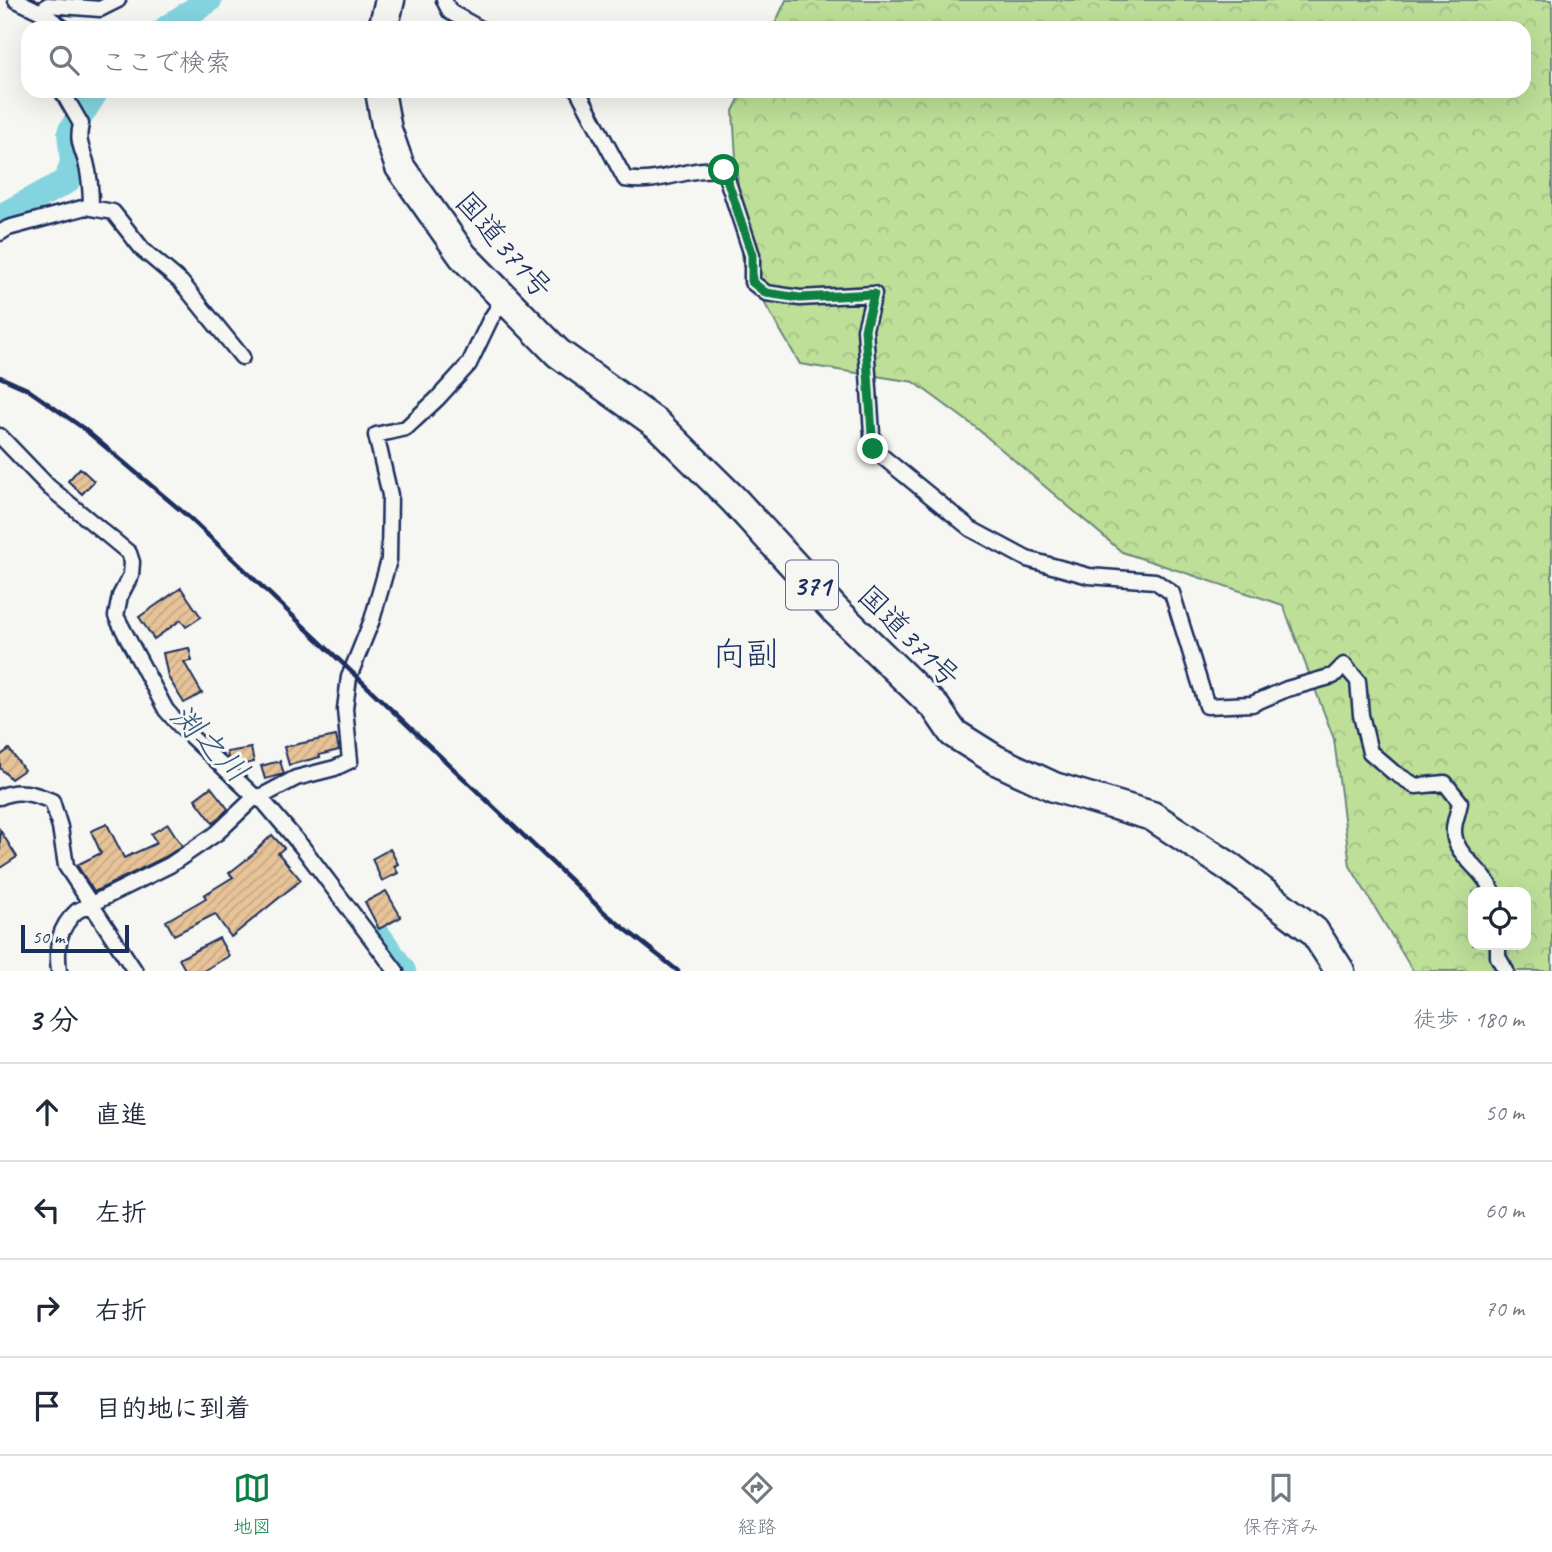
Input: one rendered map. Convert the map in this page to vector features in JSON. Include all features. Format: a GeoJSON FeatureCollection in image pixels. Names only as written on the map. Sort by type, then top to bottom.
{"type":"FeatureCollection","features":[{"type":"Feature","properties":{"kind":"highway"},"geometry":{"type":"LineString","coordinates":[[385,21],[390,0]]}},
{"type":"Feature","properties":{"kind":"highway","name":"国道371号"},"geometry":{"type":"LineString","coordinates":[[381,98],[387,130],[400,167],[463,256],[503,300],[558,353],[657,424],[734,500],[834,609],[936,708],[953,733],[996,761],[1054,788],[1152,816],[1231,868],[1314,932],[1340,971]]}},
{"type":"Feature","properties":{"kind":"street"},"geometry":{"type":"LineString","coordinates":[[16,0],[53,21]]}},
{"type":"Feature","properties":{"kind":"street"},"geometry":{"type":"LineString","coordinates":[[41,12],[48,5],[100,9],[118,0]]}},
{"type":"Feature","properties":{"kind":"street"},"geometry":{"type":"LineString","coordinates":[[444,0],[450,12],[466,21]]}},
{"type":"Feature","properties":{"kind":"street"},"geometry":{"type":"LineString","coordinates":[[66,98],[81,124],[78,139],[86,161],[91,207]]}},
{"type":"Feature","properties":{"kind":"street"},"geometry":{"type":"LineString","coordinates":[[582,98],[625,180],[645,183],[704,168],[724,170],[752,255],[752,282],[766,293],[800,298],[874,294],[865,329],[873,449],[971,529],[1027,559],[1089,576],[1155,581],[1172,593],[1207,706],[1252,704],[1333,676],[1343,664],[1358,681],[1361,716],[1370,752],[1416,786],[1445,783],[1455,793],[1460,802],[1454,829],[1456,846],[1491,887]]}},
{"type":"Feature","properties":{"kind":"street"},"geometry":{"type":"LineString","coordinates":[[0,233],[26,222],[73,209],[91,207],[113,212],[143,250],[181,282],[242,357]]}},
{"type":"Feature","properties":{"kind":"street"},"geometry":{"type":"LineString","coordinates":[[60,971],[57,951],[67,919],[90,904],[170,865],[217,833],[255,797],[296,778],[350,761],[345,709],[349,677],[372,620],[389,560],[390,495],[376,435],[406,428],[437,399],[469,364],[503,300]]}},
{"type":"Feature","properties":{"kind":"street"},"geometry":{"type":"LineString","coordinates":[[0,436],[49,487],[129,553],[132,562],[131,575],[120,596],[116,616],[166,709],[182,728],[255,797],[264,802],[303,848],[396,971]]}},
{"type":"Feature","properties":{"kind":"street"},"geometry":{"type":"LineString","coordinates":[[0,797],[11,792],[31,793],[52,801],[60,827],[66,866],[135,971]]}},
{"type":"Feature","properties":{"kind":"street"},"geometry":{"type":"LineString","coordinates":[[1498,950],[1498,957],[1506,971]]}},
{"type":"Feature","properties":{"kind":"green space"},"geometry":{"type":"Polygon","coordinates":[[[786,0],[1552,0],[1552,971],[1413,971],[1350,866],[1334,739],[1283,605],[1122,552],[974,426],[914,382],[800,364],[743,266],[733,111],[740,98],[1531,98],[1531,21],[776,21],[786,0]]]}},
{"type":"Feature","properties":{"kind":"building"},"geometry":{"type":"Polygon","coordinates":[[[80,468],[94,481],[82,494],[68,481],[80,468]]]}},
{"type":"Feature","properties":{"kind":"building"},"geometry":{"type":"Polygon","coordinates":[[[181,588],[201,617],[186,627],[181,620],[154,639],[139,617],[181,588]]]}},
{"type":"Feature","properties":{"kind":"building"},"geometry":{"type":"Polygon","coordinates":[[[189,648],[192,661],[184,662],[202,693],[184,703],[168,677],[163,653],[189,648]]]}},
{"type":"Feature","properties":{"kind":"building"},"geometry":{"type":"Polygon","coordinates":[[[336,736],[339,750],[289,765],[284,747],[336,736]]]}},
{"type":"Feature","properties":{"kind":"building"},"geometry":{"type":"Polygon","coordinates":[[[251,748],[254,762],[236,766],[228,758],[227,752],[251,748]]]}},
{"type":"Feature","properties":{"kind":"building"},"geometry":{"type":"Polygon","coordinates":[[[9,749],[24,770],[11,779],[0,768],[0,756],[9,749]]]}},
{"type":"Feature","properties":{"kind":"building"},"geometry":{"type":"Polygon","coordinates":[[[280,761],[284,774],[265,779],[261,766],[280,761]]]}},
{"type":"Feature","properties":{"kind":"building"},"geometry":{"type":"Polygon","coordinates":[[[211,787],[228,809],[213,823],[195,799],[211,787]]]}},
{"type":"Feature","properties":{"kind":"building"},"geometry":{"type":"Polygon","coordinates":[[[107,824],[124,858],[157,843],[151,834],[168,824],[182,846],[94,892],[77,865],[101,853],[91,831],[107,824]]]}},
{"type":"Feature","properties":{"kind":"building"},"geometry":{"type":"Polygon","coordinates":[[[0,830],[17,857],[0,868],[0,830]]]}},
{"type":"Feature","properties":{"kind":"building"},"geometry":{"type":"Polygon","coordinates":[[[272,835],[284,848],[278,853],[301,880],[231,937],[215,914],[174,935],[166,921],[206,898],[204,895],[233,877],[229,873],[256,852],[272,835]]]}},
{"type":"Feature","properties":{"kind":"building"},"geometry":{"type":"Polygon","coordinates":[[[390,849],[398,864],[394,866],[398,873],[382,881],[372,859],[390,849]]]}},
{"type":"Feature","properties":{"kind":"building"},"geometry":{"type":"Polygon","coordinates":[[[386,891],[401,917],[379,929],[365,902],[386,891]]]}},
{"type":"Feature","properties":{"kind":"building"},"geometry":{"type":"Polygon","coordinates":[[[219,938],[229,956],[203,971],[186,971],[179,959],[219,938]]]}},
{"type":"Feature","properties":{"kind":"waterway"},"geometry":{"type":"LineString","coordinates":[[178,21],[209,0]]}},
{"type":"Feature","properties":{"kind":"waterway"},"geometry":{"type":"LineString","coordinates":[[0,217],[67,181],[73,162],[70,132],[92,98]]}},
{"type":"Feature","properties":{"kind":"waterway","name":"渕之川"},"geometry":{"type":"LineString","coordinates":[[380,938],[403,971]]}},
{"type":"Feature","properties":{"kind":"railway"},"geometry":{"type":"LineString","coordinates":[[0,377],[27,389],[83,428],[191,519],[605,913],[678,971]]}},
{"type":"Feature","properties":{"kind":"district","name":"向副"},"geometry":{"type":"Point","coordinates":[746,653]}},
{"type":"Feature","properties":{"kind":"route"},"geometry":{"type":"LineString","coordinates":[[724,170],[752,255],[752,282],[766,293],[800,298],[874,294],[865,329],[873,449]]}}]}
